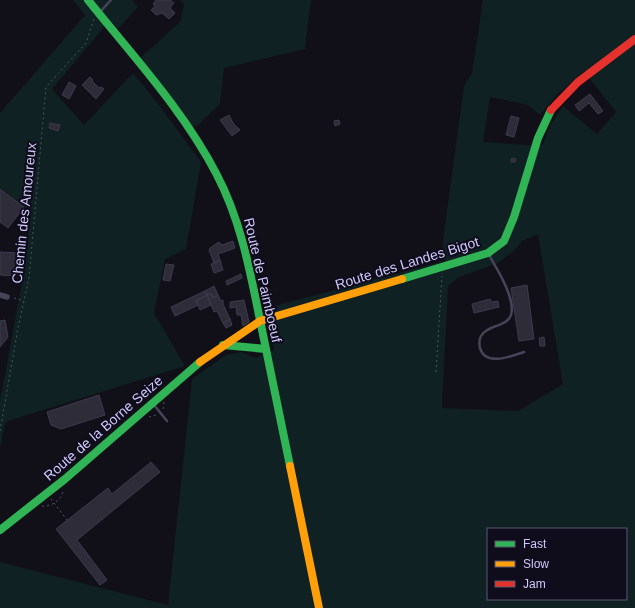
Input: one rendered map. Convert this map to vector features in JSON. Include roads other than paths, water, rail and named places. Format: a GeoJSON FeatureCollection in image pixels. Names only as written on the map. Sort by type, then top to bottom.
{"type":"FeatureCollection","features":[{"type":"Feature","properties":{"kind":"street","name":"Route de Paimboeuf"},"geometry":{"type":"LineString","coordinates":[[88,0],[171,104],[211,165],[230,202],[237,223],[260,321],[319,608]]}},
{"type":"Feature","properties":{"kind":"street","name":"Route des Landes Bigot"},"geometry":{"type":"LineString","coordinates":[[223,345],[260,321],[488,253],[504,241],[509,232],[535,149],[552,109],[561,98],[635,39]]}},
{"type":"Feature","properties":{"kind":"street"},"geometry":{"type":"LineString","coordinates":[[0,295],[7,297]]}},
{"type":"Feature","properties":{"kind":"street"},"geometry":{"type":"LineString","coordinates":[[223,345],[266,349]]}},
{"type":"Feature","properties":{"kind":"street","name":"Route de la Borne Seize"},"geometry":{"type":"LineString","coordinates":[[0,530],[47,494],[153,403],[191,368],[223,345]]}},
{"type":"Feature","properties":{"kind":"lane"},"geometry":{"type":"LineString","coordinates":[[98,13],[111,0]]}},
{"type":"Feature","properties":{"kind":"lane"},"geometry":{"type":"LineString","coordinates":[[488,253],[502,277],[511,309],[510,316],[507,320],[487,330],[482,335],[479,340],[482,352],[492,358],[499,359],[524,352]]}},
{"type":"Feature","properties":{"kind":"lane"},"geometry":{"type":"LineString","coordinates":[[153,403],[167,421]]}}]}
